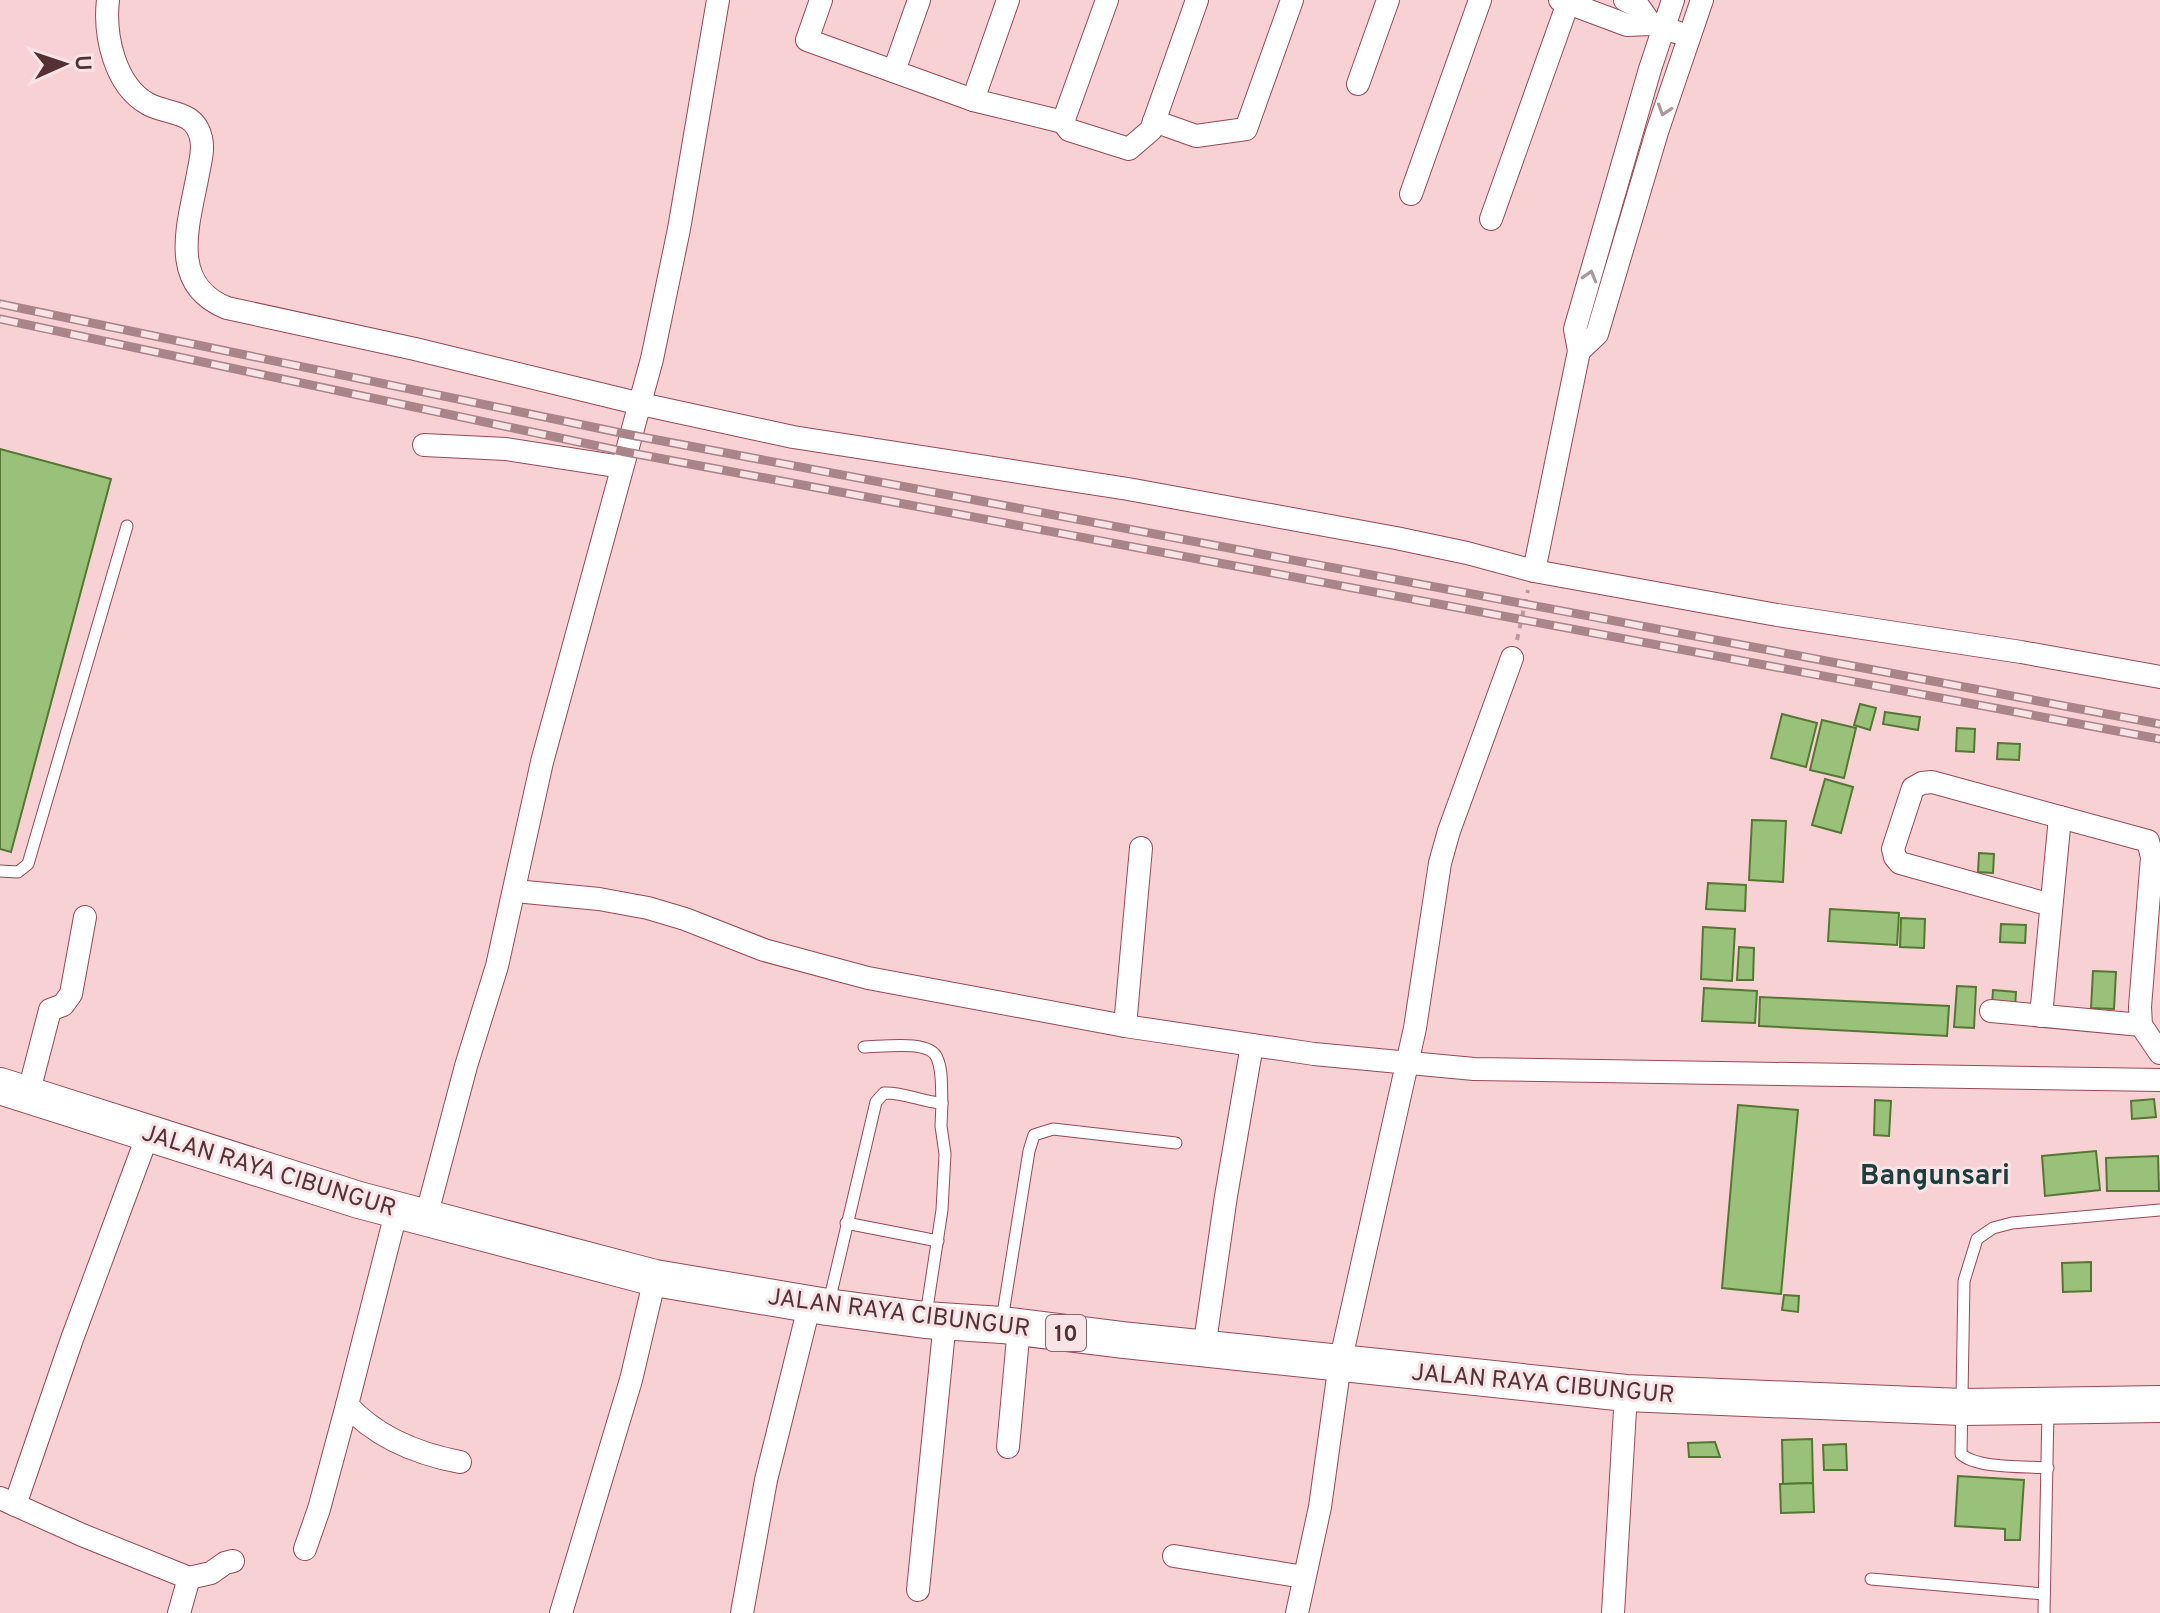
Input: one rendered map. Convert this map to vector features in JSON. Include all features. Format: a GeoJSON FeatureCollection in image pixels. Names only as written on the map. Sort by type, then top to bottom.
{"type":"FeatureCollection","features":[{"type":"Feature","properties":{"kind":"highway","name":"JALAN RAYA CIBUNGUR"},"geometry":{"type":"LineString","coordinates":[[8,1092],[314,1187],[655,1278],[818,1305],[935,1321],[1010,1326],[1626,1393],[1962,1407],[2160,1404]]}},
{"type":"Feature","properties":{"kind":"street"},"geometry":{"type":"LineString","coordinates":[[108,0],[106,21],[113,55],[128,85],[149,104],[187,116],[195,123],[201,137],[202,149],[186,238],[193,283],[212,302],[254,315],[816,441],[1128,489],[1396,538],[1534,571],[1777,615],[2021,652],[2160,677]]}},
{"type":"Feature","properties":{"kind":"street"},"geometry":{"type":"LineString","coordinates":[[305,1549],[347,1405],[466,1066],[497,966],[542,762],[641,404],[679,229],[718,0]]}},
{"type":"Feature","properties":{"kind":"street"},"geometry":{"type":"LineString","coordinates":[[821,0],[807,40],[973,100],[1063,122],[1069,130],[1129,149],[1151,130],[1197,0]]}},
{"type":"Feature","properties":{"kind":"street"},"geometry":{"type":"LineString","coordinates":[[894,71],[919,0]]}},
{"type":"Feature","properties":{"kind":"street"},"geometry":{"type":"LineString","coordinates":[[973,100],[1008,0]]}},
{"type":"Feature","properties":{"kind":"street"},"geometry":{"type":"LineString","coordinates":[[1063,122],[1107,0]]}},
{"type":"Feature","properties":{"kind":"street"},"geometry":{"type":"LineString","coordinates":[[1154,121],[1196,136],[1246,129],[1292,0]]}},
{"type":"Feature","properties":{"kind":"street"},"geometry":{"type":"LineString","coordinates":[[1358,84],[1388,0]]}},
{"type":"Feature","properties":{"kind":"street"},"geometry":{"type":"LineString","coordinates":[[1411,194],[1480,0]]}},
{"type":"Feature","properties":{"kind":"street"},"geometry":{"type":"LineString","coordinates":[[1625,0],[1639,7],[1657,26]]}},
{"type":"Feature","properties":{"kind":"street"},"geometry":{"type":"LineString","coordinates":[[1534,571],[1579,351],[1575,329],[1657,26],[1673,0]]}},
{"type":"Feature","properties":{"kind":"street"},"geometry":{"type":"LineString","coordinates":[[1579,351],[1597,334],[1657,132],[1702,0]]}},
{"type":"Feature","properties":{"kind":"street"},"geometry":{"type":"LineString","coordinates":[[1491,219],[1566,1],[1627,25],[1657,26],[1689,36]]}},
{"type":"Feature","properties":{"kind":"street"},"geometry":{"type":"LineString","coordinates":[[424,445],[506,449],[622,467]]}},
{"type":"Feature","properties":{"kind":"street"},"geometry":{"type":"LineString","coordinates":[[1297,1613],[1320,1507],[1340,1363],[1408,1063],[1440,863],[1512,658]]}},
{"type":"Feature","properties":{"kind":"street"},"geometry":{"type":"LineString","coordinates":[[2051,905],[1900,863],[1893,849],[1913,788],[1932,782],[2139,836],[2148,841],[2152,857],[2141,1025],[2160,1053]]}},
{"type":"Feature","properties":{"kind":"street"},"geometry":{"type":"LineString","coordinates":[[2041,1016],[2060,817]]}},
{"type":"Feature","properties":{"kind":"street"},"geometry":{"type":"LineString","coordinates":[[1125,1026],[1141,848]]}},
{"type":"Feature","properties":{"kind":"street"},"geometry":{"type":"LineString","coordinates":[[515,891],[599,899],[648,908],[764,950],[868,978],[1125,1026],[1408,1063],[1474,1069],[2160,1080]]}},
{"type":"Feature","properties":{"kind":"street"},"geometry":{"type":"LineString","coordinates":[[8,1092],[50,1010],[63,1005],[71,994],[85,917]]}},
{"type":"Feature","properties":{"kind":"street"},"geometry":{"type":"LineString","coordinates":[[1991,1011],[2141,1025]]}},
{"type":"Feature","properties":{"kind":"street"},"geometry":{"type":"LineString","coordinates":[[1204,1349],[1252,1045]]}},
{"type":"Feature","properties":{"kind":"street"},"geometry":{"type":"LineString","coordinates":[[148,1134],[8,1502],[189,1578],[211,1573],[233,1561]]}},
{"type":"Feature","properties":{"kind":"street"},"geometry":{"type":"LineString","coordinates":[[561,1613],[631,1380],[655,1278]]}},
{"type":"Feature","properties":{"kind":"street"},"geometry":{"type":"LineString","coordinates":[[742,1613],[766,1480],[818,1305]]}},
{"type":"Feature","properties":{"kind":"street"},"geometry":{"type":"LineString","coordinates":[[918,1590],[935,1321]]}},
{"type":"Feature","properties":{"kind":"street"},"geometry":{"type":"LineString","coordinates":[[1008,1447],[1010,1326]]}},
{"type":"Feature","properties":{"kind":"street"},"geometry":{"type":"LineString","coordinates":[[1613,1613],[1626,1393]]}},
{"type":"Feature","properties":{"kind":"street"},"geometry":{"type":"LineString","coordinates":[[347,1405],[360,1419],[392,1440],[460,1462]]}},
{"type":"Feature","properties":{"kind":"street"},"geometry":{"type":"LineString","coordinates":[[1174,1556],[1304,1577]]}},
{"type":"Feature","properties":{"kind":"street"},"geometry":{"type":"LineString","coordinates":[[179,1613],[189,1578]]}},
{"type":"Feature","properties":{"kind":"lane"},"geometry":{"type":"LineString","coordinates":[[0,871],[18,872],[28,864],[127,526]]}},
{"type":"Feature","properties":{"kind":"lane"},"geometry":{"type":"LineString","coordinates":[[864,1047],[921,1046],[933,1051],[939,1061],[945,1154],[935,1321]]}},
{"type":"Feature","properties":{"kind":"lane"},"geometry":{"type":"LineString","coordinates":[[818,1305],[846,1223],[876,1102],[884,1093],[896,1092],[925,1102],[942,1103]]}},
{"type":"Feature","properties":{"kind":"lane"},"geometry":{"type":"LineString","coordinates":[[1010,1326],[1029,1151],[1034,1135],[1053,1129],[1176,1143]]}},
{"type":"Feature","properties":{"kind":"lane"},"geometry":{"type":"LineString","coordinates":[[2048,1468],[1984,1463],[1967,1459],[1961,1454],[1964,1281],[1977,1239],[1993,1228],[2012,1223],[2160,1210]]}},
{"type":"Feature","properties":{"kind":"lane"},"geometry":{"type":"LineString","coordinates":[[846,1223],[938,1241]]}},
{"type":"Feature","properties":{"kind":"lane"},"geometry":{"type":"LineString","coordinates":[[2044,1613],[2048,1405]]}},
{"type":"Feature","properties":{"kind":"lane"},"geometry":{"type":"LineString","coordinates":[[1871,1579],[2044,1594]]}},
{"type":"Feature","properties":{"kind":"path"},"geometry":{"type":"LineString","coordinates":[[1512,658],[1523,604],[1534,571]]}},
{"type":"Feature","properties":{"kind":"building"},"geometry":{"type":"Polygon","coordinates":[[[0,449],[111,479],[11,852],[0,849],[0,449]]]}},
{"type":"Feature","properties":{"kind":"building"},"geometry":{"type":"Polygon","coordinates":[[[1860,704],[1876,708],[1870,730],[1854,725],[1860,704]]]}},
{"type":"Feature","properties":{"kind":"building"},"geometry":{"type":"Polygon","coordinates":[[[1885,712],[1920,717],[1918,730],[1883,724],[1885,712]]]}},
{"type":"Feature","properties":{"kind":"building"},"geometry":{"type":"Polygon","coordinates":[[[1782,714],[1817,723],[1806,767],[1771,758],[1782,714]]]}},
{"type":"Feature","properties":{"kind":"building"},"geometry":{"type":"Polygon","coordinates":[[[1822,720],[1856,728],[1844,778],[1810,770],[1822,720]]]}},
{"type":"Feature","properties":{"kind":"building"},"geometry":{"type":"Polygon","coordinates":[[[1957,728],[1975,729],[1974,752],[1956,751],[1957,728]]]}},
{"type":"Feature","properties":{"kind":"building"},"geometry":{"type":"Polygon","coordinates":[[[1998,743],[2020,744],[2019,760],[1997,759],[1998,743]]]}},
{"type":"Feature","properties":{"kind":"building"},"geometry":{"type":"Polygon","coordinates":[[[1825,779],[1853,787],[1841,833],[1812,825],[1825,779]]]}},
{"type":"Feature","properties":{"kind":"building"},"geometry":{"type":"Polygon","coordinates":[[[1752,820],[1786,821],[1783,882],[1749,880],[1752,820]]]}},
{"type":"Feature","properties":{"kind":"building"},"geometry":{"type":"Polygon","coordinates":[[[1979,853],[1994,854],[1993,873],[1978,872],[1979,853]]]}},
{"type":"Feature","properties":{"kind":"building"},"geometry":{"type":"Polygon","coordinates":[[[1708,883],[1746,885],[1745,911],[1706,909],[1708,883]]]}},
{"type":"Feature","properties":{"kind":"building"},"geometry":{"type":"Polygon","coordinates":[[[1830,909],[1899,913],[1897,945],[1828,941],[1830,909]]]}},
{"type":"Feature","properties":{"kind":"building"},"geometry":{"type":"Polygon","coordinates":[[[1901,918],[1925,919],[1924,948],[1900,947],[1901,918]]]}},
{"type":"Feature","properties":{"kind":"building"},"geometry":{"type":"Polygon","coordinates":[[[2001,924],[2026,925],[2025,943],[2000,942],[2001,924]]]}},
{"type":"Feature","properties":{"kind":"building"},"geometry":{"type":"Polygon","coordinates":[[[1703,927],[1735,929],[1732,981],[1701,979],[1703,927]]]}},
{"type":"Feature","properties":{"kind":"building"},"geometry":{"type":"Polygon","coordinates":[[[1739,947],[1754,948],[1753,980],[1737,980],[1739,947]]]}},
{"type":"Feature","properties":{"kind":"building"},"geometry":{"type":"Polygon","coordinates":[[[2093,971],[2116,972],[2114,1009],[2091,1008],[2093,971]]]}},
{"type":"Feature","properties":{"kind":"building"},"geometry":{"type":"Polygon","coordinates":[[[1957,986],[1976,987],[1974,1028],[1954,1027],[1957,986]]]}},
{"type":"Feature","properties":{"kind":"building"},"geometry":{"type":"Polygon","coordinates":[[[1704,988],[1757,991],[1755,1023],[1702,1021],[1704,988]]]}},
{"type":"Feature","properties":{"kind":"building"},"geometry":{"type":"Polygon","coordinates":[[[1993,990],[2016,992],[2015,1007],[1992,1005],[1993,990]]]}},
{"type":"Feature","properties":{"kind":"building"},"geometry":{"type":"Polygon","coordinates":[[[1760,997],[1949,1006],[1947,1036],[1759,1026],[1760,997]]]}},
{"type":"Feature","properties":{"kind":"building"},"geometry":{"type":"Polygon","coordinates":[[[2154,1099],[2156,1117],[2132,1119],[2131,1101],[2154,1099]]]}},
{"type":"Feature","properties":{"kind":"building"},"geometry":{"type":"Polygon","coordinates":[[[1875,1100],[1891,1101],[1889,1136],[1874,1135],[1875,1100]]]}},
{"type":"Feature","properties":{"kind":"building"},"geometry":{"type":"Polygon","coordinates":[[[1738,1105],[1798,1110],[1781,1294],[1722,1288],[1738,1105]]]}},
{"type":"Feature","properties":{"kind":"building"},"geometry":{"type":"Polygon","coordinates":[[[2096,1151],[2100,1190],[2045,1196],[2042,1156],[2096,1151]]]}},
{"type":"Feature","properties":{"kind":"building"},"geometry":{"type":"Polygon","coordinates":[[[2158,1156],[2159,1191],[2107,1191],[2106,1158],[2158,1156]]]}},
{"type":"Feature","properties":{"kind":"building"},"geometry":{"type":"Polygon","coordinates":[[[2091,1262],[2091,1291],[2063,1292],[2062,1263],[2091,1262]]]}},
{"type":"Feature","properties":{"kind":"building"},"geometry":{"type":"Polygon","coordinates":[[[1784,1295],[1799,1296],[1798,1312],[1782,1310],[1784,1295]]]}},
{"type":"Feature","properties":{"kind":"building"},"geometry":{"type":"Polygon","coordinates":[[[1812,1439],[1813,1483],[1783,1484],[1782,1440],[1812,1439]]]}},
{"type":"Feature","properties":{"kind":"building"},"geometry":{"type":"Polygon","coordinates":[[[1715,1442],[1720,1457],[1689,1457],[1688,1443],[1715,1442]]]}},
{"type":"Feature","properties":{"kind":"building"},"geometry":{"type":"Polygon","coordinates":[[[1846,1444],[1847,1470],[1824,1470],[1823,1445],[1846,1444]]]}},
{"type":"Feature","properties":{"kind":"building"},"geometry":{"type":"Polygon","coordinates":[[[1958,1476],[2024,1480],[2020,1540],[2005,1540],[2005,1529],[1955,1526],[1958,1476]]]}},
{"type":"Feature","properties":{"kind":"building"},"geometry":{"type":"Polygon","coordinates":[[[1813,1483],[1814,1512],[1781,1513],[1780,1484],[1813,1483]]]}},
{"type":"Feature","properties":{"kind":"railway"},"geometry":{"type":"LineString","coordinates":[[0,304],[631,435],[2160,724]]}},
{"type":"Feature","properties":{"kind":"railway"},"geometry":{"type":"LineString","coordinates":[[0,319],[626,452],[2160,739]]}},
{"type":"Feature","properties":{"kind":"district","name":"Bangunsari"},"geometry":{"type":"Point","coordinates":[1935,1174]}}]}
